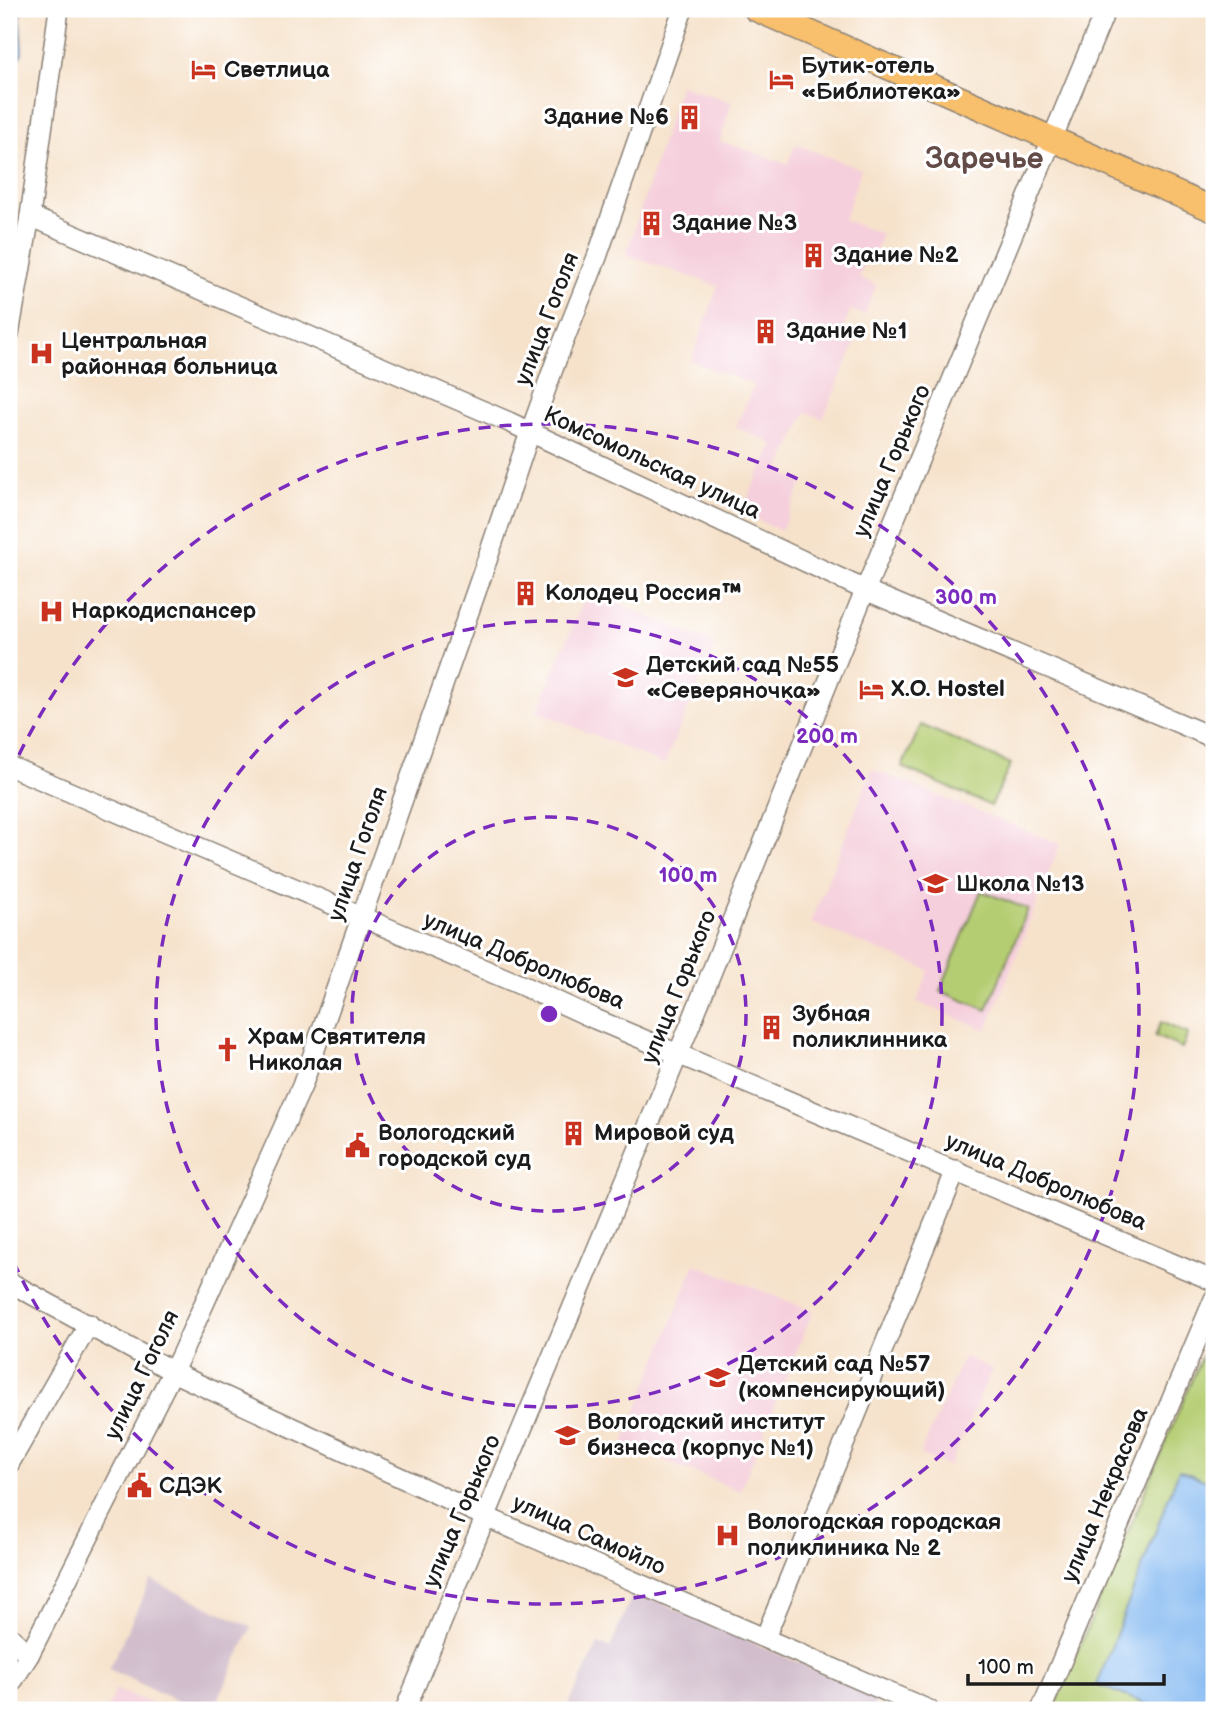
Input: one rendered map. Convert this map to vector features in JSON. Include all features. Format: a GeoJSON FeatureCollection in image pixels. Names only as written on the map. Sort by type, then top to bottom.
{"type":"FeatureCollection","features":[{"type":"Feature","properties":{"kind":"main road"},"geometry":{"type":"LineString","coordinates":[[756,9],[1214,210]]}},
{"type":"Feature","properties":{"kind":"street"},"geometry":{"type":"LineString","coordinates":[[9,334],[30,216],[59,9]]}},
{"type":"Feature","properties":{"kind":"street","name":"улица Гоголя"},"geometry":{"type":"LineString","coordinates":[[9,1687],[29,1655],[172,1372],[302,1086],[557,358],[597,257],[683,9]]}},
{"type":"Feature","properties":{"kind":"street","name":"улица Горького"},"geometry":{"type":"LineString","coordinates":[[405,1710],[678,1054],[865,590],[1106,9]]}},
{"type":"Feature","properties":{"kind":"street","name":"Комсомольская улица"},"geometry":{"type":"LineString","coordinates":[[30,216],[531,433],[865,590],[1214,738]]}},
{"type":"Feature","properties":{"kind":"street","name":"улица Добролюбова"},"geometry":{"type":"LineString","coordinates":[[9,766],[1214,1281]]}},
{"type":"Feature","properties":{"kind":"street"},"geometry":{"type":"LineString","coordinates":[[765,1638],[956,1170]]}},
{"type":"Feature","properties":{"kind":"street","name":"улица Самойло"},"geometry":{"type":"LineString","coordinates":[[9,1282],[172,1372],[486,1517],[929,1710]]}},
{"type":"Feature","properties":{"kind":"street","name":"улица Некрасова"},"geometry":{"type":"LineString","coordinates":[[1041,1710],[1214,1299]]}},
{"type":"Feature","properties":{"kind":"street"},"geometry":{"type":"LineString","coordinates":[[9,1464],[89,1324]]}},
{"type":"Feature","properties":{"kind":"street"},"geometry":{"type":"LineString","coordinates":[[9,1636],[29,1655]]}},
{"type":"Feature","properties":{"kind":"shaded area"},"geometry":{"type":"Polygon","coordinates":[[[680,85],[732,102],[720,141],[788,164],[795,144],[861,169],[844,220],[882,234],[875,253],[866,259],[859,278],[876,285],[865,315],[850,310],[843,332],[857,338],[823,419],[806,412],[779,471],[803,482],[781,531],[741,512],[773,444],[736,427],[754,385],[691,361],[718,286],[626,255],[680,85]]]}},
{"type":"Feature","properties":{"kind":"shaded area","name":"Детский сад №55 «Северяночка»"},"geometry":{"type":"Polygon","coordinates":[[[588,590],[715,645],[664,765],[537,711],[588,590]]]}},
{"type":"Feature","properties":{"kind":"shaded area","name":"Школа №13"},"geometry":{"type":"Polygon","coordinates":[[[872,769],[1060,844],[987,1030],[917,1002],[929,970],[811,923],[872,769]]]}},
{"type":"Feature","properties":{"kind":"shaded area","name":"Детский сад №57 (компенсирующий)"},"geometry":{"type":"Polygon","coordinates":[[[695,1264],[813,1311],[740,1491],[623,1444],[695,1264]]]}},
{"type":"Feature","properties":{"kind":"shaded area"},"geometry":{"type":"Polygon","coordinates":[[[964,1356],[992,1369],[949,1467],[920,1454],[964,1356]]]}},
{"type":"Feature","properties":{"kind":"shaded area"},"geometry":{"type":"Polygon","coordinates":[[[151,1580],[252,1627],[213,1710],[196,1710],[109,1669],[151,1580]]]}},
{"type":"Feature","properties":{"kind":"shaded area"},"geometry":{"type":"Polygon","coordinates":[[[634,1591],[878,1697],[872,1710],[566,1710],[598,1644],[610,1648],[634,1591]]]}},
{"type":"Feature","properties":{"kind":"shaded area"},"geometry":{"type":"Polygon","coordinates":[[[115,1689],[167,1710],[107,1710],[115,1689]]]}},
{"type":"Feature","properties":{"kind":"green space"},"geometry":{"type":"Polygon","coordinates":[[[921,725],[1011,764],[991,806],[902,767],[921,725]]]}},
{"type":"Feature","properties":{"kind":"green space"},"geometry":{"type":"Polygon","coordinates":[[[981,891],[1028,909],[987,1010],[940,991],[981,891]]]}},
{"type":"Feature","properties":{"kind":"green space"},"geometry":{"type":"Polygon","coordinates":[[[1161,1022],[1188,1034],[1182,1048],[1155,1036],[1161,1022]]]}},
{"type":"Feature","properties":{"kind":"green space"},"geometry":{"type":"Polygon","coordinates":[[[1214,1327],[1214,1484],[1179,1470],[1097,1685],[1162,1710],[1053,1710],[1214,1327]]]}},
{"type":"Feature","properties":{"kind":"water"},"geometry":{"type":"Polygon","coordinates":[[[9,9],[22,9],[22,53],[11,71],[9,108],[9,9]]]}},
{"type":"Feature","properties":{"kind":"water"},"geometry":{"type":"Polygon","coordinates":[[[1179,1470],[1214,1484],[1214,1681],[1203,1710],[1162,1710],[1097,1685],[1179,1470]]]}},
{"type":"Feature","properties":{"kind":"place","name":"Светлица"},"geometry":{"type":"Point","coordinates":[204,70]}},
{"type":"Feature","properties":{"kind":"place","name":"Бутик-отель «Библиотека»"},"geometry":{"type":"Point","coordinates":[781,79]}},
{"type":"Feature","properties":{"kind":"place","name":"Здание №6"},"geometry":{"type":"Point","coordinates":[689,117]}},
{"type":"Feature","properties":{"kind":"place","name":"Здание №3"},"geometry":{"type":"Point","coordinates":[652,223]}},
{"type":"Feature","properties":{"kind":"place","name":"Здание №2"},"geometry":{"type":"Point","coordinates":[813,255]}},
{"type":"Feature","properties":{"kind":"place","name":"Здание №1"},"geometry":{"type":"Point","coordinates":[766,331]}},
{"type":"Feature","properties":{"kind":"place","name":"Центральная районная больница"},"geometry":{"type":"Point","coordinates":[41,354]}},
{"type":"Feature","properties":{"kind":"place","name":"Колодец Россия™"},"geometry":{"type":"Point","coordinates":[525,593]}},
{"type":"Feature","properties":{"kind":"place","name":"Наркодиспансер"},"geometry":{"type":"Point","coordinates":[51,611]}},
{"type":"Feature","properties":{"kind":"place","name":"Детский сад №55 «Северяночка»"},"geometry":{"type":"Point","coordinates":[626,678]}},
{"type":"Feature","properties":{"kind":"place","name":"X.O. Hostel"},"geometry":{"type":"Point","coordinates":[871,689]}},
{"type":"Feature","properties":{"kind":"place","name":"Школа №13"},"geometry":{"type":"Point","coordinates":[936,884]}},
{"type":"Feature","properties":{"kind":"place","name":"Зубная поликлинника"},"geometry":{"type":"Point","coordinates":[772,1027]}},
{"type":"Feature","properties":{"kind":"place","name":"Храм Святителя Николая"},"geometry":{"type":"Point","coordinates":[228,1050]}},
{"type":"Feature","properties":{"kind":"place","name":"Мировой суд"},"geometry":{"type":"Point","coordinates":[574,1133]}},
{"type":"Feature","properties":{"kind":"place","name":"Вологодский городской суд"},"geometry":{"type":"Point","coordinates":[358,1146]}},
{"type":"Feature","properties":{"kind":"place","name":"Детский сад №57 (компенсирующий)"},"geometry":{"type":"Point","coordinates":[718,1377]}},
{"type":"Feature","properties":{"kind":"place","name":"Вологодский институт бизнеса (корпус №1)"},"geometry":{"type":"Point","coordinates":[567,1435]}},
{"type":"Feature","properties":{"kind":"place","name":"СДЭК"},"geometry":{"type":"Point","coordinates":[139,1486]}},
{"type":"Feature","properties":{"kind":"place","name":"Вологодская городская поликлиника № 2"},"geometry":{"type":"Point","coordinates":[727,1535]}},
{"type":"Feature","properties":{"kind":"district","name":"Заречье"},"geometry":{"type":"Point","coordinates":[984,159]}}]}
